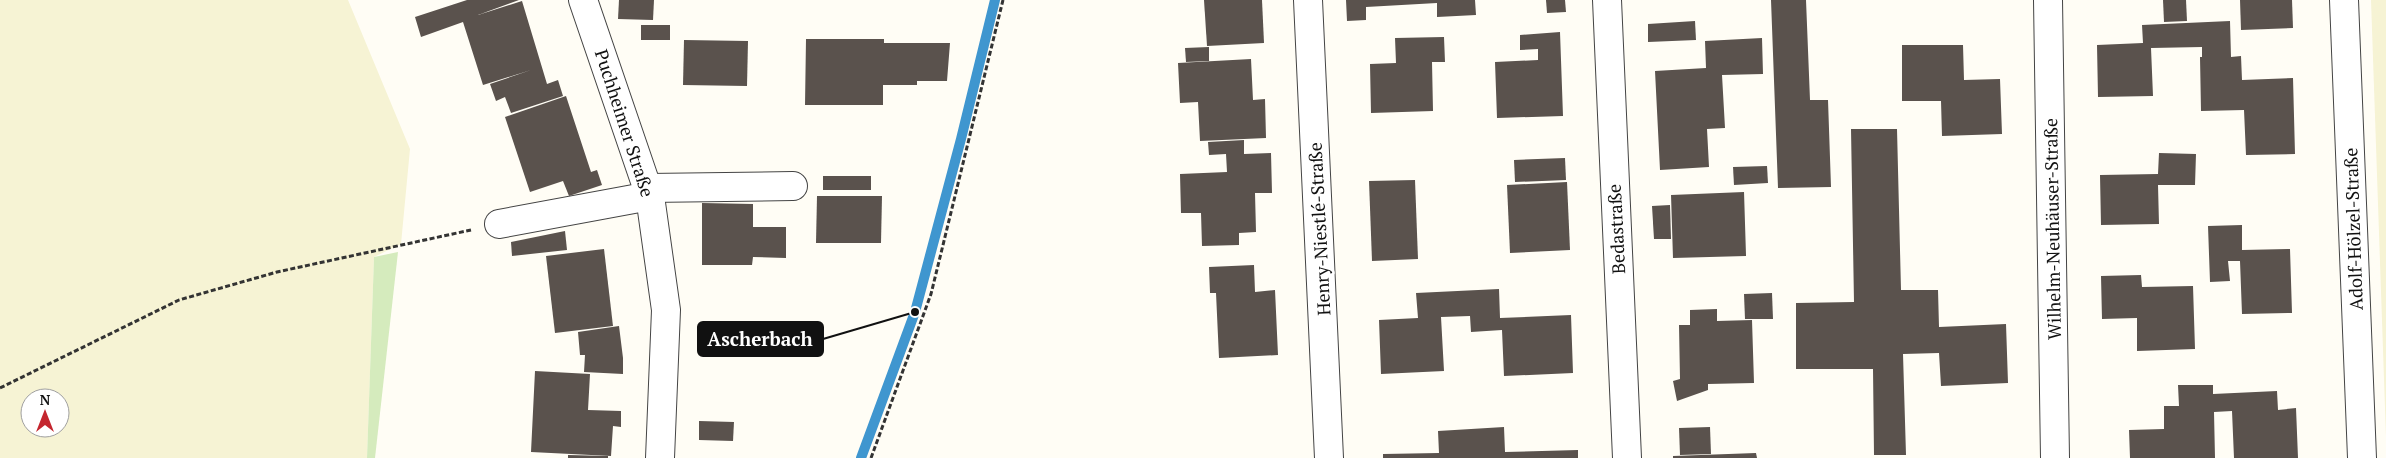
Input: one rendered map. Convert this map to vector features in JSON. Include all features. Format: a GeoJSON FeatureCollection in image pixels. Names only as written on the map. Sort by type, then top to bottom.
{"type":"FeatureCollection","features":[{"type":"Feature","properties":{"kind":"street","name":"Puchheimer Straße"},"geometry":{"type":"LineString","coordinates":[[583,0],[649,192],[666,310],[660,458]]}},
{"type":"Feature","properties":{"kind":"street","name":"Henry-Niestlé-Straße"},"geometry":{"type":"LineString","coordinates":[[1308,0],[1329,458]]}},
{"type":"Feature","properties":{"kind":"street","name":"Bedastraße"},"geometry":{"type":"LineString","coordinates":[[1607,0],[1627,458]]}},
{"type":"Feature","properties":{"kind":"street","name":"Wilhelm-Neuhäuser-Straße"},"geometry":{"type":"LineString","coordinates":[[2048,0],[2055,458]]}},
{"type":"Feature","properties":{"kind":"street","name":"Adolf-Hölzel-Straße"},"geometry":{"type":"LineString","coordinates":[[2344,0],[2362,458]]}},
{"type":"Feature","properties":{"kind":"street"},"geometry":{"type":"LineString","coordinates":[[500,224],[649,192],[793,186]]}},
{"type":"Feature","properties":{"kind":"path"},"geometry":{"type":"LineString","coordinates":[[871,458],[931,294],[1004,0]]}},
{"type":"Feature","properties":{"kind":"path"},"geometry":{"type":"LineString","coordinates":[[0,388],[179,300],[277,272],[500,224]]}},
{"type":"Feature","properties":{"kind":"shaded area"},"geometry":{"type":"Polygon","coordinates":[[[0,0],[348,0],[410,149],[401,244],[374,257],[367,458],[0,458],[0,0]]]}},
{"type":"Feature","properties":{"kind":"shaded area"},"geometry":{"type":"Polygon","coordinates":[[[2371,0],[2386,0],[2386,437],[2371,0]]]}},
{"type":"Feature","properties":{"kind":"green space"},"geometry":{"type":"Polygon","coordinates":[[[398,252],[375,458],[367,458],[374,257],[398,252]]]}},
{"type":"Feature","properties":{"kind":"building"},"geometry":{"type":"Polygon","coordinates":[[[467,0],[519,0],[478,15],[522,1],[547,84],[558,80],[563,96],[511,113],[505,97],[496,101],[490,84],[531,70],[483,85],[463,22],[421,37],[415,17],[467,0]]]}},
{"type":"Feature","properties":{"kind":"building"},"geometry":{"type":"Polygon","coordinates":[[[619,0],[654,0],[653,20],[618,19],[619,0]]]}},
{"type":"Feature","properties":{"kind":"building"},"geometry":{"type":"Polygon","coordinates":[[[1204,0],[1262,0],[1264,43],[1207,46],[1204,0]]]}},
{"type":"Feature","properties":{"kind":"building"},"geometry":{"type":"Polygon","coordinates":[[[1346,0],[1475,0],[1476,15],[1437,17],[1437,3],[1366,7],[1366,20],[1347,21],[1346,0]]]}},
{"type":"Feature","properties":{"kind":"building"},"geometry":{"type":"Polygon","coordinates":[[[1546,0],[1565,0],[1566,12],[1547,13],[1546,0]]]}},
{"type":"Feature","properties":{"kind":"building"},"geometry":{"type":"Polygon","coordinates":[[[1771,0],[1806,0],[1810,100],[1828,100],[1831,187],[1778,188],[1771,0]]]}},
{"type":"Feature","properties":{"kind":"building"},"geometry":{"type":"Polygon","coordinates":[[[2163,0],[2186,0],[2187,21],[2164,22],[2163,0]]]}},
{"type":"Feature","properties":{"kind":"building"},"geometry":{"type":"Polygon","coordinates":[[[2240,0],[2292,0],[2293,28],[2241,30],[2240,0]]]}},
{"type":"Feature","properties":{"kind":"building"},"geometry":{"type":"Polygon","coordinates":[[[1695,21],[1696,40],[1648,42],[1648,24],[1695,21]]]}},
{"type":"Feature","properties":{"kind":"building"},"geometry":{"type":"Polygon","coordinates":[[[2230,21],[2231,57],[2241,56],[2242,80],[2293,78],[2295,154],[2246,155],[2244,110],[2201,111],[2200,57],[2202,57],[2202,47],[2151,48],[2153,96],[2098,97],[2097,45],[2143,43],[2142,25],[2230,21]]]}},
{"type":"Feature","properties":{"kind":"building"},"geometry":{"type":"Polygon","coordinates":[[[641,25],[670,25],[670,40],[641,40],[641,25]]]}},
{"type":"Feature","properties":{"kind":"building"},"geometry":{"type":"Polygon","coordinates":[[[1560,32],[1563,116],[1497,118],[1495,62],[1538,60],[1538,49],[1520,50],[1520,35],[1560,32]]]}},
{"type":"Feature","properties":{"kind":"building"},"geometry":{"type":"Polygon","coordinates":[[[1444,37],[1445,62],[1432,62],[1433,111],[1371,113],[1370,64],[1396,63],[1395,38],[1444,37]]]}},
{"type":"Feature","properties":{"kind":"building"},"geometry":{"type":"Polygon","coordinates":[[[1762,38],[1763,74],[1722,75],[1725,128],[1707,129],[1709,167],[1660,170],[1655,71],[1706,68],[1705,41],[1762,38]]]}},
{"type":"Feature","properties":{"kind":"building"},"geometry":{"type":"Polygon","coordinates":[[[806,39],[884,39],[884,43],[950,43],[947,81],[917,81],[917,85],[883,85],[883,105],[805,105],[806,39]]]}},
{"type":"Feature","properties":{"kind":"building"},"geometry":{"type":"Polygon","coordinates":[[[684,40],[748,41],[747,86],[683,85],[684,40]]]}},
{"type":"Feature","properties":{"kind":"building"},"geometry":{"type":"Polygon","coordinates":[[[1902,45],[1963,45],[1964,80],[2000,79],[2002,134],[1942,136],[1941,101],[1902,101],[1902,45]]]}},
{"type":"Feature","properties":{"kind":"building"},"geometry":{"type":"Polygon","coordinates":[[[1209,47],[1209,61],[1186,62],[1185,48],[1209,47]]]}},
{"type":"Feature","properties":{"kind":"building"},"geometry":{"type":"Polygon","coordinates":[[[1251,59],[1253,100],[1265,99],[1266,138],[1200,141],[1198,102],[1180,103],[1178,63],[1251,59]]]}},
{"type":"Feature","properties":{"kind":"building"},"geometry":{"type":"Polygon","coordinates":[[[566,96],[591,172],[597,170],[602,185],[569,196],[563,181],[530,192],[505,117],[566,96]]]}},
{"type":"Feature","properties":{"kind":"building"},"geometry":{"type":"Polygon","coordinates":[[[1851,129],[1897,129],[1901,290],[1938,290],[1939,327],[2006,324],[2008,383],[1941,386],[1939,353],[1903,354],[1906,455],[1874,455],[1873,369],[1796,369],[1796,303],[1854,302],[1851,129]]]}},
{"type":"Feature","properties":{"kind":"building"},"geometry":{"type":"Polygon","coordinates":[[[1244,140],[1244,154],[1271,153],[1272,193],[1255,193],[1256,232],[1239,233],[1239,245],[1202,246],[1201,213],[1181,213],[1180,174],[1227,172],[1226,154],[1209,155],[1208,142],[1244,140]]]}},
{"type":"Feature","properties":{"kind":"building"},"geometry":{"type":"Polygon","coordinates":[[[2159,153],[2196,154],[2195,185],[2158,185],[2159,224],[2101,225],[2100,175],[2158,174],[2159,153]]]}},
{"type":"Feature","properties":{"kind":"building"},"geometry":{"type":"Polygon","coordinates":[[[1565,158],[1566,180],[1515,182],[1514,160],[1565,158]]]}},
{"type":"Feature","properties":{"kind":"building"},"geometry":{"type":"Polygon","coordinates":[[[1767,166],[1768,183],[1734,185],[1733,167],[1767,166]]]}},
{"type":"Feature","properties":{"kind":"building"},"geometry":{"type":"Polygon","coordinates":[[[823,176],[871,176],[871,190],[823,190],[823,176]]]}},
{"type":"Feature","properties":{"kind":"building"},"geometry":{"type":"Polygon","coordinates":[[[1415,180],[1418,259],[1372,261],[1369,181],[1415,180]]]}},
{"type":"Feature","properties":{"kind":"building"},"geometry":{"type":"Polygon","coordinates":[[[1567,182],[1570,250],[1510,253],[1507,185],[1567,182]]]}},
{"type":"Feature","properties":{"kind":"building"},"geometry":{"type":"Polygon","coordinates":[[[1744,192],[1746,256],[1673,258],[1671,195],[1744,192]]]}},
{"type":"Feature","properties":{"kind":"building"},"geometry":{"type":"Polygon","coordinates":[[[817,196],[882,196],[881,243],[816,243],[817,196]]]}},
{"type":"Feature","properties":{"kind":"building"},"geometry":{"type":"Polygon","coordinates":[[[702,203],[753,204],[753,227],[786,227],[786,258],[753,257],[752,265],[702,265],[702,203]]]}},
{"type":"Feature","properties":{"kind":"building"},"geometry":{"type":"Polygon","coordinates":[[[1670,205],[1671,239],[1654,239],[1652,206],[1670,205]]]}},
{"type":"Feature","properties":{"kind":"building"},"geometry":{"type":"Polygon","coordinates":[[[2242,225],[2242,250],[2290,249],[2292,313],[2242,314],[2240,261],[2228,261],[2230,281],[2210,282],[2208,226],[2242,225]]]}},
{"type":"Feature","properties":{"kind":"building"},"geometry":{"type":"Polygon","coordinates":[[[565,231],[567,250],[512,256],[511,242],[565,231]]]}},
{"type":"Feature","properties":{"kind":"building"},"geometry":{"type":"Polygon","coordinates":[[[604,249],[613,326],[555,333],[546,256],[604,249]]]}},
{"type":"Feature","properties":{"kind":"building"},"geometry":{"type":"Polygon","coordinates":[[[1254,265],[1255,292],[1275,290],[1278,355],[1219,358],[1216,293],[1210,293],[1209,267],[1254,265]]]}},
{"type":"Feature","properties":{"kind":"building"},"geometry":{"type":"Polygon","coordinates":[[[2141,275],[2142,287],[2193,286],[2195,349],[2137,351],[2137,318],[2102,319],[2101,276],[2141,275]]]}},
{"type":"Feature","properties":{"kind":"building"},"geometry":{"type":"Polygon","coordinates":[[[1499,289],[1500,318],[1571,315],[1573,373],[1504,376],[1502,330],[1471,332],[1470,316],[1441,317],[1444,371],[1381,374],[1379,320],[1418,318],[1416,293],[1499,289]]]}},
{"type":"Feature","properties":{"kind":"building"},"geometry":{"type":"Polygon","coordinates":[[[1772,293],[1773,319],[1745,319],[1744,294],[1772,293]]]}},
{"type":"Feature","properties":{"kind":"building"},"geometry":{"type":"Polygon","coordinates":[[[1717,309],[1717,321],[1752,320],[1754,383],[1708,384],[1708,390],[1677,401],[1673,381],[1680,379],[1679,325],[1690,325],[1690,310],[1717,309]]]}},
{"type":"Feature","properties":{"kind":"building"},"geometry":{"type":"Polygon","coordinates":[[[619,326],[623,374],[584,372],[585,355],[580,355],[578,332],[619,326]]]}},
{"type":"Feature","properties":{"kind":"building"},"geometry":{"type":"Polygon","coordinates":[[[535,371],[590,374],[588,410],[621,411],[621,427],[613,426],[611,456],[531,452],[535,371]]]}},
{"type":"Feature","properties":{"kind":"building"},"geometry":{"type":"Polygon","coordinates":[[[2178,385],[2213,385],[2213,394],[2277,391],[2278,410],[2296,408],[2298,458],[2234,458],[2232,411],[2214,412],[2215,458],[2130,458],[2129,430],[2164,429],[2164,406],[2179,406],[2178,385]]]}},
{"type":"Feature","properties":{"kind":"building"},"geometry":{"type":"Polygon","coordinates":[[[699,421],[734,422],[733,441],[699,440],[699,421]]]}},
{"type":"Feature","properties":{"kind":"building"},"geometry":{"type":"Polygon","coordinates":[[[1504,427],[1505,452],[1578,450],[1578,458],[1383,458],[1383,454],[1439,453],[1438,431],[1504,427]]]}},
{"type":"Feature","properties":{"kind":"building"},"geometry":{"type":"Polygon","coordinates":[[[1710,427],[1711,454],[1680,455],[1679,428],[1710,427]]]}},
{"type":"Feature","properties":{"kind":"building"},"geometry":{"type":"Polygon","coordinates":[[[1756,453],[1757,458],[1673,458],[1673,456],[1756,453]]]}},
{"type":"Feature","properties":{"kind":"building"},"geometry":{"type":"Polygon","coordinates":[[[568,455],[608,456],[608,458],[568,458],[568,455]]]}},
{"type":"Feature","properties":{"kind":"waterway"},"geometry":{"type":"LineString","coordinates":[[861,458],[915,312],[961,139],[995,0]]}},
{"type":"Feature","properties":{"kind":"place","name":"Ascherbach"},"geometry":{"type":"Point","coordinates":[915,312]}}]}
